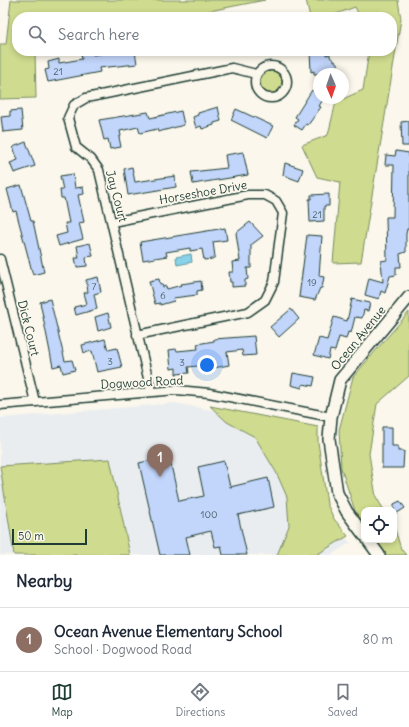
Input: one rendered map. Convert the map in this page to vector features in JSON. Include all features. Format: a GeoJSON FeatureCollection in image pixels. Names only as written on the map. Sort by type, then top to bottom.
{"type":"FeatureCollection","features":[{"type":"Feature","properties":{"kind":"main road","name":"Ocean Avenue"},"geometry":{"type":"LineString","coordinates":[[361,531],[346,512],[337,493],[329,439],[331,416],[340,380],[409,297]]}},
{"type":"Feature","properties":{"kind":"main road"},"geometry":{"type":"LineString","coordinates":[[370,543],[379,555]]}},
{"type":"Feature","properties":{"kind":"street"},"geometry":{"type":"LineString","coordinates":[[271,66],[281,70],[287,79],[285,90],[278,97],[263,97],[258,94],[254,84],[256,74],[265,67],[271,66]]}},
{"type":"Feature","properties":{"kind":"street","name":"Jay Court"},"geometry":{"type":"LineString","coordinates":[[151,391],[99,170],[91,159],[76,147],[68,118],[74,106],[86,98],[232,68],[256,74]]}},
{"type":"Feature","properties":{"kind":"street","name":"Horseshoe Drive"},"geometry":{"type":"LineString","coordinates":[[112,222],[248,195],[265,195],[276,201],[283,213],[274,282],[265,300],[248,312],[137,335]]}},
{"type":"Feature","properties":{"kind":"street","name":"Dick Court"},"geometry":{"type":"LineString","coordinates":[[0,259],[35,402]]}},
{"type":"Feature","properties":{"kind":"street","name":"Dogwood Road"},"geometry":{"type":"LineString","coordinates":[[0,405],[177,390],[209,393],[331,416]]}},
{"type":"Feature","properties":{"kind":"shaded area"},"geometry":{"type":"Polygon","coordinates":[[[175,403],[260,419],[350,543],[331,555],[0,555],[0,418],[175,403]]]}},
{"type":"Feature","properties":{"kind":"green space"},"geometry":{"type":"Polygon","coordinates":[[[11,0],[265,0],[204,12],[12,12],[12,56],[35,56],[36,98],[0,99],[0,44],[6,44],[11,0]]]}},
{"type":"Feature","properties":{"kind":"green space"},"geometry":{"type":"Polygon","coordinates":[[[306,0],[398,0],[401,19],[397,43],[397,12],[358,12],[355,7],[342,12],[309,12],[306,0]]]}},
{"type":"Feature","properties":{"kind":"green space"},"geometry":{"type":"Polygon","coordinates":[[[368,56],[395,56],[361,262],[333,263],[340,182],[317,177],[302,145],[328,135],[336,104],[349,104],[349,96],[363,90],[368,56]]]}},
{"type":"Feature","properties":{"kind":"green space"},"geometry":{"type":"Polygon","coordinates":[[[270,69],[280,73],[284,83],[280,93],[270,97],[260,93],[256,83],[260,73],[270,69]]]}},
{"type":"Feature","properties":{"kind":"green space"},"geometry":{"type":"Polygon","coordinates":[[[409,312],[409,376],[377,404],[369,454],[376,497],[382,507],[361,507],[361,520],[355,511],[341,468],[339,430],[353,377],[409,312]]]}},
{"type":"Feature","properties":{"kind":"green space"},"geometry":{"type":"Polygon","coordinates":[[[210,406],[318,427],[318,442],[327,504],[334,519],[348,536],[316,555],[277,555],[289,526],[287,497],[276,472],[255,437],[227,422],[210,406]]]}},
{"type":"Feature","properties":{"kind":"green space"},"geometry":{"type":"Polygon","coordinates":[[[110,459],[130,555],[14,555],[0,466],[110,459]]]}},
{"type":"Feature","properties":{"kind":"green space"},"geometry":{"type":"Polygon","coordinates":[[[397,536],[401,549],[406,555],[385,555],[376,543],[397,543],[397,536]]]}},
{"type":"Feature","properties":{"kind":"water"},"geometry":{"type":"Polygon","coordinates":[[[191,254],[192,262],[177,265],[176,257],[191,254]]]}},
{"type":"Feature","properties":{"kind":"building"},"geometry":{"type":"Polygon","coordinates":[[[81,56],[136,56],[137,64],[99,68],[100,72],[48,82],[45,70],[49,69],[48,62],[59,59],[59,63],[82,59],[81,56]]]}},
{"type":"Feature","properties":{"kind":"building"},"geometry":{"type":"Polygon","coordinates":[[[310,56],[330,56],[337,63],[338,68],[313,68],[313,71],[311,72],[310,56]]]}},
{"type":"Feature","properties":{"kind":"building"},"geometry":{"type":"Polygon","coordinates":[[[312,90],[313,104],[320,104],[319,106],[321,107],[308,125],[306,124],[302,130],[294,125],[298,119],[295,117],[312,90]]]}},
{"type":"Feature","properties":{"kind":"building"},"geometry":{"type":"Polygon","coordinates":[[[218,107],[221,121],[202,129],[201,126],[196,128],[193,117],[198,115],[198,113],[218,107]]]}},
{"type":"Feature","properties":{"kind":"building"},"geometry":{"type":"Polygon","coordinates":[[[236,109],[273,126],[267,138],[231,120],[236,109]]]}},
{"type":"Feature","properties":{"kind":"building"},"geometry":{"type":"Polygon","coordinates":[[[21,110],[23,130],[3,132],[1,117],[10,116],[10,111],[21,110]]]}},
{"type":"Feature","properties":{"kind":"building"},"geometry":{"type":"Polygon","coordinates":[[[181,111],[184,125],[158,132],[157,129],[140,133],[138,127],[120,131],[121,136],[119,137],[121,147],[110,149],[108,139],[104,140],[99,120],[148,112],[150,118],[181,111]]]}},
{"type":"Feature","properties":{"kind":"building"},"geometry":{"type":"Polygon","coordinates":[[[409,121],[409,146],[402,146],[401,122],[409,121]]]}},
{"type":"Feature","properties":{"kind":"building"},"geometry":{"type":"Polygon","coordinates":[[[26,142],[35,166],[14,173],[10,163],[18,160],[13,147],[26,142]]]}},
{"type":"Feature","properties":{"kind":"building"},"geometry":{"type":"Polygon","coordinates":[[[396,151],[409,153],[409,229],[407,229],[406,234],[406,252],[400,254],[401,267],[396,267],[396,275],[390,276],[385,293],[381,291],[379,299],[365,295],[369,278],[383,282],[381,261],[387,260],[386,217],[393,217],[394,165],[385,165],[386,155],[395,156],[396,151]]]}},
{"type":"Feature","properties":{"kind":"building"},"geometry":{"type":"Polygon","coordinates":[[[243,152],[248,175],[193,184],[191,172],[227,168],[225,155],[243,152]]]}},
{"type":"Feature","properties":{"kind":"building"},"geometry":{"type":"Polygon","coordinates":[[[285,163],[303,169],[299,181],[283,175],[285,163]]]}},
{"type":"Feature","properties":{"kind":"building"},"geometry":{"type":"Polygon","coordinates":[[[132,167],[135,182],[175,176],[176,187],[128,195],[124,169],[132,167]]]}},
{"type":"Feature","properties":{"kind":"building"},"geometry":{"type":"Polygon","coordinates":[[[73,174],[75,188],[83,187],[84,194],[78,195],[84,222],[79,223],[83,239],[59,246],[56,236],[67,233],[65,223],[69,223],[64,198],[61,198],[60,190],[63,190],[60,176],[73,174]]]}},
{"type":"Feature","properties":{"kind":"building"},"geometry":{"type":"Polygon","coordinates":[[[21,185],[31,221],[33,221],[44,272],[33,275],[16,211],[13,212],[7,189],[21,185]]]}},
{"type":"Feature","properties":{"kind":"building"},"geometry":{"type":"Polygon","coordinates":[[[329,194],[329,206],[324,206],[324,221],[310,222],[309,199],[311,199],[311,195],[329,194]]]}},
{"type":"Feature","properties":{"kind":"building"},"geometry":{"type":"Polygon","coordinates":[[[250,222],[263,236],[251,245],[251,268],[247,268],[248,279],[245,280],[245,286],[232,287],[229,272],[233,272],[232,262],[240,261],[236,233],[250,222]]]}},
{"type":"Feature","properties":{"kind":"building"},"geometry":{"type":"Polygon","coordinates":[[[225,228],[227,240],[213,242],[215,257],[212,259],[204,260],[202,249],[190,251],[190,248],[166,252],[167,256],[143,260],[140,242],[225,228]]]}},
{"type":"Feature","properties":{"kind":"building"},"geometry":{"type":"Polygon","coordinates":[[[307,235],[322,236],[319,276],[324,277],[322,288],[320,288],[315,300],[299,297],[307,235]]]}},
{"type":"Feature","properties":{"kind":"building"},"geometry":{"type":"Polygon","coordinates":[[[90,243],[93,256],[86,257],[87,266],[77,267],[75,258],[79,258],[77,246],[90,243]]]}},
{"type":"Feature","properties":{"kind":"building"},"geometry":{"type":"Polygon","coordinates":[[[98,277],[101,292],[94,294],[97,309],[76,315],[74,307],[87,304],[84,293],[88,292],[86,280],[98,277]]]}},
{"type":"Feature","properties":{"kind":"building"},"geometry":{"type":"Polygon","coordinates":[[[159,279],[160,284],[162,284],[163,287],[166,286],[167,289],[182,285],[181,284],[201,281],[202,290],[197,291],[197,295],[173,298],[174,301],[160,305],[160,303],[155,304],[149,281],[159,279]]]}},
{"type":"Feature","properties":{"kind":"building"},"geometry":{"type":"Polygon","coordinates":[[[50,299],[65,361],[72,360],[75,370],[63,373],[61,365],[53,367],[40,302],[50,299]]]}},
{"type":"Feature","properties":{"kind":"building"},"geometry":{"type":"Polygon","coordinates":[[[352,299],[370,303],[368,311],[364,310],[362,318],[355,317],[351,333],[348,332],[346,339],[339,337],[335,351],[330,350],[328,359],[314,355],[319,338],[327,340],[334,317],[347,321],[352,299]]]}},
{"type":"Feature","properties":{"kind":"building"},"geometry":{"type":"Polygon","coordinates":[[[291,309],[299,319],[279,337],[270,327],[291,309]]]}},
{"type":"Feature","properties":{"kind":"building"},"geometry":{"type":"Polygon","coordinates":[[[108,313],[111,327],[98,331],[95,317],[108,313]]]}},
{"type":"Feature","properties":{"kind":"building"},"geometry":{"type":"Polygon","coordinates":[[[254,336],[256,355],[243,356],[242,350],[227,352],[229,365],[209,369],[208,365],[188,367],[189,373],[176,374],[176,368],[171,369],[169,350],[176,349],[177,351],[198,349],[197,344],[214,341],[214,339],[254,336]]]}},
{"type":"Feature","properties":{"kind":"building"},"geometry":{"type":"Polygon","coordinates":[[[105,339],[108,350],[117,348],[122,367],[97,372],[92,351],[84,353],[82,345],[105,339]]]}},
{"type":"Feature","properties":{"kind":"building"},"geometry":{"type":"Polygon","coordinates":[[[293,373],[315,377],[313,386],[303,384],[302,388],[291,385],[293,373]]]}},
{"type":"Feature","properties":{"kind":"building"},"geometry":{"type":"Polygon","coordinates":[[[382,427],[392,427],[392,446],[398,446],[398,451],[404,451],[403,468],[382,468],[382,427]]]}},
{"type":"Feature","properties":{"kind":"building"},"geometry":{"type":"Polygon","coordinates":[[[169,456],[179,501],[204,496],[198,467],[224,461],[230,487],[268,478],[274,507],[238,515],[247,555],[223,555],[221,546],[215,547],[211,531],[186,537],[190,555],[160,555],[139,463],[169,456]]]}},
{"type":"Feature","properties":{"kind":"building"},"geometry":{"type":"Polygon","coordinates":[[[400,501],[405,508],[397,513],[397,507],[394,507],[394,504],[400,501]]]}},
{"type":"Feature","properties":{"kind":"place","name":"Ocean Avenue Elementary School"},"geometry":{"type":"Point","coordinates":[160,477]}}]}
